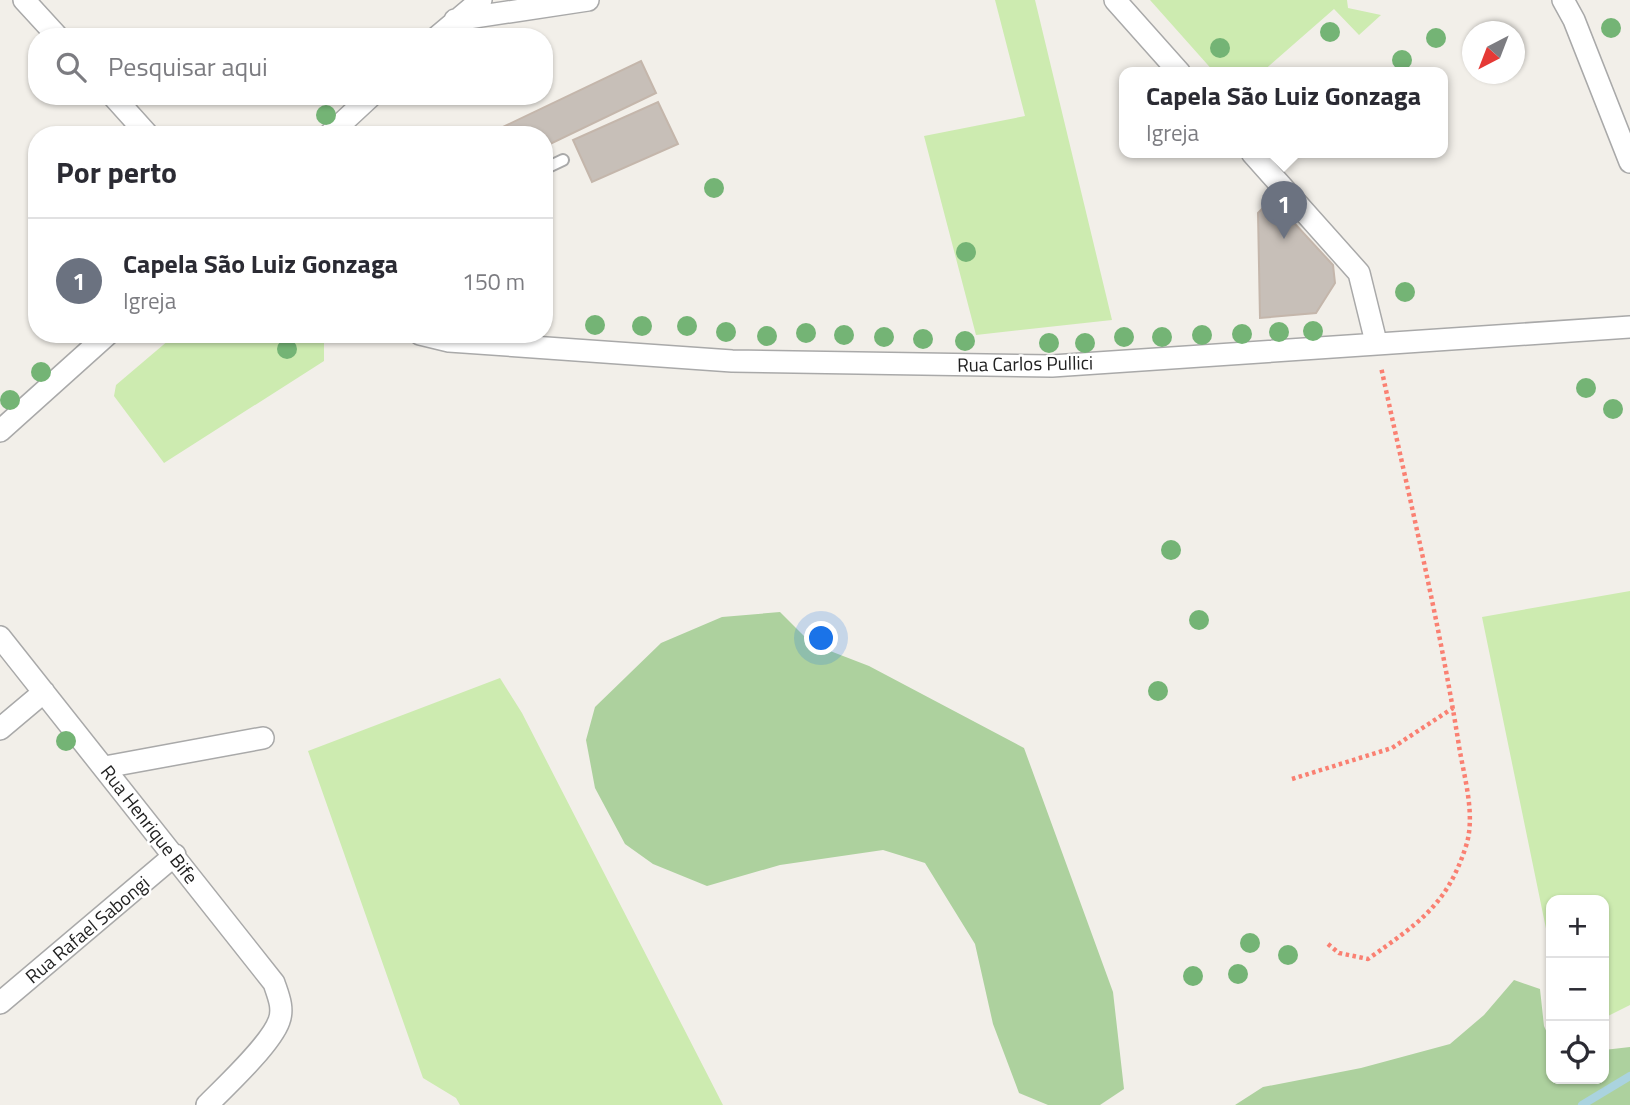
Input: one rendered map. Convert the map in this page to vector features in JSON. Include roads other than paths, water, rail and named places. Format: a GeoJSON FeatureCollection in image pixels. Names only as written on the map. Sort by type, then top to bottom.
{"type":"FeatureCollection","features":[{"type":"Feature","properties":{"kind":"street"},"geometry":{"type":"LineString","coordinates":[[24,0],[50,28]]}},
{"type":"Feature","properties":{"kind":"street"},"geometry":{"type":"LineString","coordinates":[[447,28],[480,0]]}},
{"type":"Feature","properties":{"kind":"street"},"geometry":{"type":"LineString","coordinates":[[455,20],[588,0]]}},
{"type":"Feature","properties":{"kind":"street"},"geometry":{"type":"LineString","coordinates":[[1115,0],[1175,67]]}},
{"type":"Feature","properties":{"kind":"street"},"geometry":{"type":"LineString","coordinates":[[1563,0],[1574,20],[1630,162]]}},
{"type":"Feature","properties":{"kind":"street"},"geometry":{"type":"LineString","coordinates":[[121,105],[140,126]]}},
{"type":"Feature","properties":{"kind":"street"},"geometry":{"type":"LineString","coordinates":[[339,126],[361,105]]}},
{"type":"Feature","properties":{"kind":"street"},"geometry":{"type":"LineString","coordinates":[[1256,158],[1359,272],[1376,342]]}},
{"type":"Feature","properties":{"kind":"street","name":"Rua Carlos Pullici"},"geometry":{"type":"LineString","coordinates":[[477,343],[732,361],[1052,366],[1376,342],[1630,327]]}},
{"type":"Feature","properties":{"kind":"street"},"geometry":{"type":"LineString","coordinates":[[0,431],[98,343]]}},
{"type":"Feature","properties":{"kind":"street","name":"Rua Henrique Bife"},"geometry":{"type":"LineString","coordinates":[[0,637],[274,983],[281,1002],[279,1021],[246,1066],[207,1105]]}},
{"type":"Feature","properties":{"kind":"street"},"geometry":{"type":"LineString","coordinates":[[0,729],[44,692]]}},
{"type":"Feature","properties":{"kind":"street"},"geometry":{"type":"LineString","coordinates":[[105,767],[263,738]]}},
{"type":"Feature","properties":{"kind":"street","name":"Rua Rafael Sabongi"},"geometry":{"type":"LineString","coordinates":[[0,1003],[175,855]]}},
{"type":"Feature","properties":{"kind":"lane"},"geometry":{"type":"LineString","coordinates":[[553,165],[563,160]]}},
{"type":"Feature","properties":{"kind":"waterway"},"geometry":{"type":"LineString","coordinates":[[1582,1105],[1630,1076]]}},
{"type":"Feature","properties":{"kind":"place","name":"Capela São Luiz Gonzaga"},"geometry":{"type":"Point","coordinates":[1284,239]}}]}
